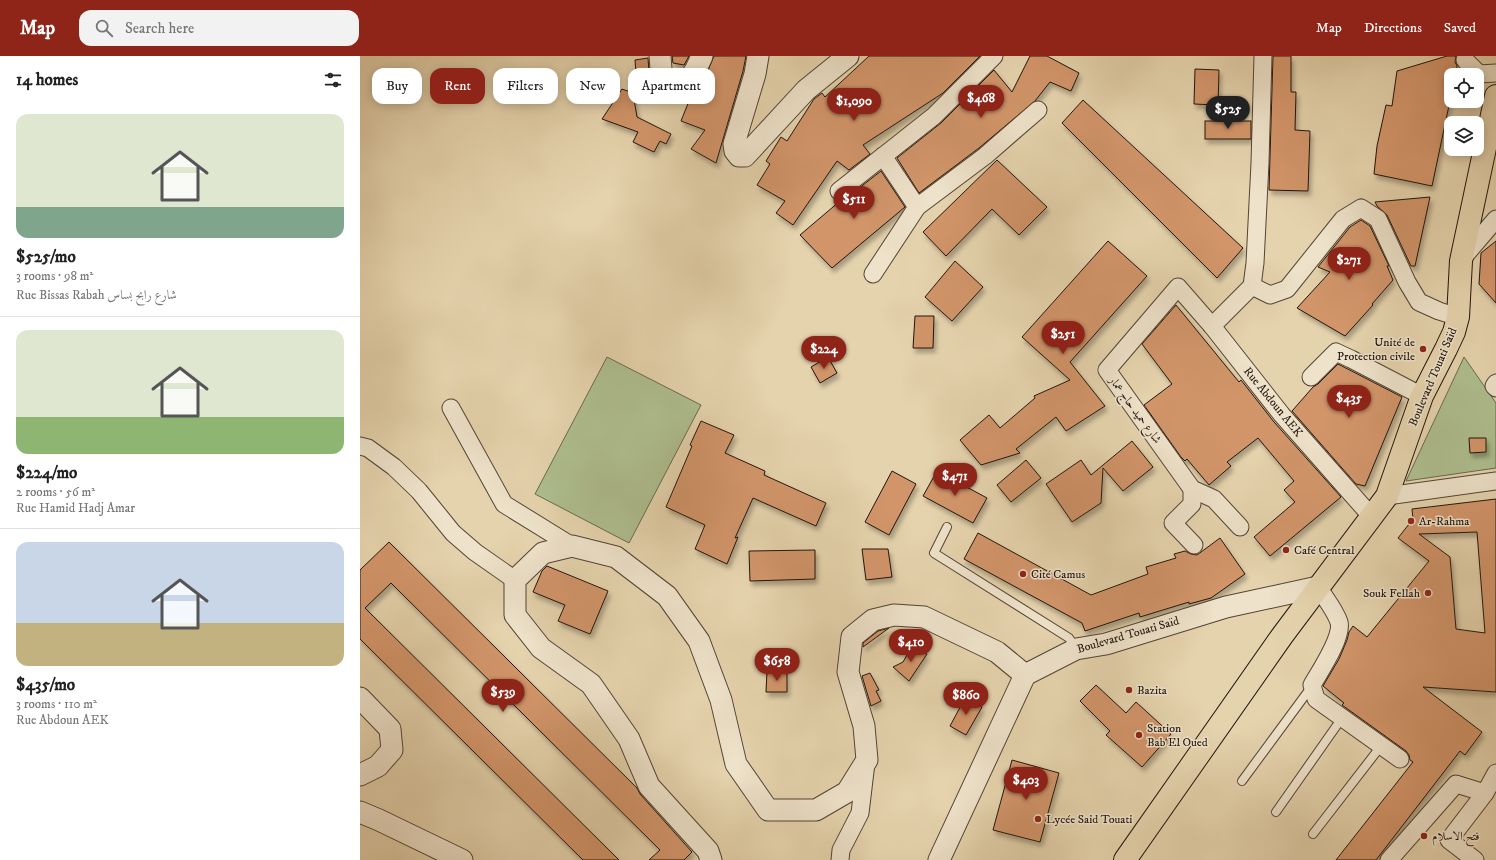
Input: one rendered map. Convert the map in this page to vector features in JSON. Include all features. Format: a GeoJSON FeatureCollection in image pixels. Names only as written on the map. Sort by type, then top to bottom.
{"type":"FeatureCollection","features":[{"type":"Feature","properties":{"kind":"main road","name":"Boulevard Touati Saïd"},"geometry":{"type":"LineString","coordinates":[[1125,860],[1282,636],[1387,496],[1422,396],[1454,332],[1458,317],[1461,261],[1496,96]]}},
{"type":"Feature","properties":{"kind":"street"},"geometry":{"type":"LineString","coordinates":[[660,56],[662,82],[674,90],[686,85],[702,56]]}},
{"type":"Feature","properties":{"kind":"street"},"geometry":{"type":"LineString","coordinates":[[758,56],[756,74],[734,144],[735,151],[739,156],[745,156],[806,90],[848,56]]}},
{"type":"Feature","properties":{"kind":"street"},"geometry":{"type":"LineString","coordinates":[[839,192],[882,156],[934,116],[994,56]]}},
{"type":"Feature","properties":{"kind":"street"},"geometry":{"type":"LineString","coordinates":[[1212,326],[1252,286],[1255,263],[1260,163],[1263,56]]}},
{"type":"Feature","properties":{"kind":"street"},"geometry":{"type":"LineString","coordinates":[[1465,60],[1479,74],[1496,73]]}},
{"type":"Feature","properties":{"kind":"street"},"geometry":{"type":"LineString","coordinates":[[873,274],[917,207],[985,156],[1038,110]]}},
{"type":"Feature","properties":{"kind":"street"},"geometry":{"type":"LineString","coordinates":[[882,156],[917,207]]}},
{"type":"Feature","properties":{"kind":"street"},"geometry":{"type":"LineString","coordinates":[[1252,286],[1270,295],[1287,289],[1343,219],[1361,208],[1378,219],[1407,282],[1419,302],[1439,311],[1458,317]]}},
{"type":"Feature","properties":{"kind":"street"},"geometry":{"type":"LineString","coordinates":[[1461,261],[1496,221]]}},
{"type":"Feature","properties":{"kind":"street","name":"Rue Abdoun AEK"},"geometry":{"type":"LineString","coordinates":[[1178,287],[1212,326],[1282,414],[1371,516]]}},
{"type":"Feature","properties":{"kind":"street","name":"شارع حميد حاج عمار"},"geometry":{"type":"LineString","coordinates":[[1178,287],[1107,370],[1192,489]]}},
{"type":"Feature","properties":{"kind":"street"},"geometry":{"type":"LineString","coordinates":[[1311,377],[1336,352],[1422,396]]}},
{"type":"Feature","properties":{"kind":"street"},"geometry":{"type":"LineString","coordinates":[[451,408],[504,504],[572,546],[616,557],[667,596],[699,641],[721,700],[736,764],[768,810],[816,810],[847,792],[867,760]]}},
{"type":"Feature","properties":{"kind":"street"},"geometry":{"type":"LineString","coordinates":[[360,446],[368,448],[394,467],[419,491],[453,533],[475,552],[514,580]]}},
{"type":"Feature","properties":{"kind":"street"},"geometry":{"type":"LineString","coordinates":[[1387,496],[1496,481]]}},
{"type":"Feature","properties":{"kind":"street"},"geometry":{"type":"LineString","coordinates":[[1194,545],[1173,523],[1192,504],[1192,489],[1214,499],[1240,527]]}},
{"type":"Feature","properties":{"kind":"street"},"geometry":{"type":"LineString","coordinates":[[572,546],[543,553],[514,580],[515,615],[541,648],[590,684],[629,739],[649,786],[708,851],[711,860]]}},
{"type":"Feature","properties":{"kind":"street"},"geometry":{"type":"LineString","coordinates":[[1318,587],[1330,605],[1339,623],[1337,640],[1312,685],[1316,699],[1400,759]]}},
{"type":"Feature","properties":{"kind":"street","name":"Boulevard Touati Saïd"},"geometry":{"type":"LineString","coordinates":[[1024,675],[1076,649],[1106,644],[1226,607],[1318,587]]}},
{"type":"Feature","properties":{"kind":"street"},"geometry":{"type":"LineString","coordinates":[[840,860],[841,850],[860,813],[867,760],[864,726],[848,672],[852,637],[873,620],[894,615],[924,618],[997,652],[1024,675],[939,860]]}},
{"type":"Feature","properties":{"kind":"street"},"geometry":{"type":"LineString","coordinates":[[360,698],[390,729],[392,750],[378,766],[360,775]]}},
{"type":"Feature","properties":{"kind":"street"},"geometry":{"type":"LineString","coordinates":[[1475,860],[1449,840],[1484,793],[1496,773]]}},
{"type":"Feature","properties":{"kind":"street"},"geometry":{"type":"LineString","coordinates":[[1389,860],[1456,784],[1484,793]]}},
{"type":"Feature","properties":{"kind":"street"},"geometry":{"type":"LineString","coordinates":[[360,812],[380,820],[462,860]]}},
{"type":"Feature","properties":{"kind":"lane"},"geometry":{"type":"LineString","coordinates":[[947,527],[934,553],[1069,638],[1076,649]]}},
{"type":"Feature","properties":{"kind":"lane"},"geometry":{"type":"LineString","coordinates":[[1242,781],[1312,685]]}},
{"type":"Feature","properties":{"kind":"lane"},"geometry":{"type":"LineString","coordinates":[[1276,812],[1342,718]]}},
{"type":"Feature","properties":{"kind":"lane"},"geometry":{"type":"LineString","coordinates":[[1313,834],[1381,746]]}},
{"type":"Feature","properties":{"kind":"green space"},"geometry":{"type":"Polygon","coordinates":[[[607,357],[701,405],[629,543],[535,494],[607,357]]]}},
{"type":"Feature","properties":{"kind":"green space"},"geometry":{"type":"Polygon","coordinates":[[[1464,357],[1496,403],[1496,468],[1406,481],[1464,357]]]}},
{"type":"Feature","properties":{"kind":"building"},"geometry":{"type":"Polygon","coordinates":[[[672,56],[689,56],[684,65],[673,63],[672,56]]]}},
{"type":"Feature","properties":{"kind":"building"},"geometry":{"type":"Polygon","coordinates":[[[714,56],[746,56],[716,163],[691,149],[705,130],[681,121],[688,104],[715,104],[715,68],[709,68],[714,56]]]}},
{"type":"Feature","properties":{"kind":"building"},"geometry":{"type":"Polygon","coordinates":[[[869,56],[980,56],[943,93],[863,145],[870,154],[849,170],[837,161],[793,225],[776,213],[785,201],[757,185],[770,164],[766,161],[781,137],[787,141],[814,99],[822,93],[825,97],[869,56]]]}},
{"type":"Feature","properties":{"kind":"building"},"geometry":{"type":"Polygon","coordinates":[[[1030,56],[1047,56],[1079,73],[1071,91],[1050,82],[1035,101],[979,148],[919,193],[897,158],[941,123],[994,70],[1012,92],[1030,56]]]}},
{"type":"Feature","properties":{"kind":"building"},"geometry":{"type":"Polygon","coordinates":[[[1273,56],[1291,56],[1291,92],[1296,92],[1295,130],[1310,131],[1308,191],[1269,190],[1273,56]]]}},
{"type":"Feature","properties":{"kind":"building"},"geometry":{"type":"Polygon","coordinates":[[[1447,56],[1456,56],[1455,62],[1457,68],[1444,68],[1444,108],[1448,108],[1447,116],[1444,116],[1444,129],[1432,186],[1374,174],[1377,146],[1386,105],[1392,106],[1397,71],[1447,56]]]}},
{"type":"Feature","properties":{"kind":"building"},"geometry":{"type":"Polygon","coordinates":[[[648,58],[649,68],[636,68],[635,60],[648,58]]]}},
{"type":"Feature","properties":{"kind":"building"},"geometry":{"type":"Polygon","coordinates":[[[1195,69],[1219,70],[1218,105],[1194,104],[1195,69]]]}},
{"type":"Feature","properties":{"kind":"building"},"geometry":{"type":"Polygon","coordinates":[[[622,89],[628,91],[628,104],[635,104],[637,117],[671,134],[666,144],[660,141],[654,152],[633,142],[638,132],[602,119],[612,104],[620,104],[620,92],[622,89]]]}},
{"type":"Feature","properties":{"kind":"building"},"geometry":{"type":"Polygon","coordinates":[[[1083,100],[1243,248],[1217,278],[1062,123],[1083,100]]]}},
{"type":"Feature","properties":{"kind":"building"},"geometry":{"type":"Polygon","coordinates":[[[1205,121],[1251,121],[1251,139],[1205,139],[1205,121]]]}},
{"type":"Feature","properties":{"kind":"building"},"geometry":{"type":"Polygon","coordinates":[[[997,160],[1047,207],[1019,235],[992,209],[946,256],[923,232],[997,160]]]}},
{"type":"Feature","properties":{"kind":"building"},"geometry":{"type":"Polygon","coordinates":[[[881,171],[905,207],[832,268],[800,235],[840,201],[845,199],[881,171]]]}},
{"type":"Feature","properties":{"kind":"building"},"geometry":{"type":"Polygon","coordinates":[[[1430,197],[1415,266],[1411,266],[1387,215],[1377,206],[1375,202],[1430,197]]]}},
{"type":"Feature","properties":{"kind":"building"},"geometry":{"type":"Polygon","coordinates":[[[1361,220],[1370,226],[1389,266],[1387,266],[1393,280],[1345,336],[1297,308],[1330,272],[1318,267],[1350,227],[1361,220]]]}},
{"type":"Feature","properties":{"kind":"building"},"geometry":{"type":"Polygon","coordinates":[[[1108,241],[1147,276],[1070,362],[1105,406],[1066,431],[1056,417],[1016,449],[1020,453],[981,465],[960,440],[989,415],[1000,428],[1035,398],[1034,396],[1070,380],[1022,337],[1108,241]]]}},
{"type":"Feature","properties":{"kind":"building"},"geometry":{"type":"Polygon","coordinates":[[[1496,241],[1496,303],[1479,284],[1481,253],[1496,241]]]}},
{"type":"Feature","properties":{"kind":"building"},"geometry":{"type":"Polygon","coordinates":[[[955,261],[983,287],[952,321],[925,297],[955,261]]]}},
{"type":"Feature","properties":{"kind":"building"},"geometry":{"type":"Polygon","coordinates":[[[1176,305],[1239,382],[1241,380],[1274,422],[1341,497],[1270,556],[1254,537],[1295,502],[1284,490],[1294,481],[1258,438],[1227,462],[1231,466],[1209,485],[1187,459],[1185,461],[1181,457],[1144,405],[1172,384],[1142,344],[1176,305]]]}},
{"type":"Feature","properties":{"kind":"building"},"geometry":{"type":"Polygon","coordinates":[[[915,316],[934,316],[933,348],[913,348],[915,316]]]}},
{"type":"Feature","properties":{"kind":"building"},"geometry":{"type":"Polygon","coordinates":[[[828,357],[837,373],[820,383],[811,367],[828,357]]]}},
{"type":"Feature","properties":{"kind":"building"},"geometry":{"type":"Polygon","coordinates":[[[1338,364],[1402,397],[1365,486],[1356,484],[1292,411],[1313,387],[1338,364]]]}},
{"type":"Feature","properties":{"kind":"building"},"geometry":{"type":"Polygon","coordinates":[[[701,421],[734,435],[725,453],[765,471],[764,475],[826,503],[816,526],[753,498],[735,538],[738,537],[727,564],[695,549],[705,525],[666,507],[701,421]]]}},
{"type":"Feature","properties":{"kind":"building"},"geometry":{"type":"Polygon","coordinates":[[[1469,438],[1486,438],[1486,452],[1470,453],[1469,438]]]}},
{"type":"Feature","properties":{"kind":"building"},"geometry":{"type":"Polygon","coordinates":[[[1132,441],[1153,467],[1123,491],[1103,468],[1101,503],[1072,522],[1046,484],[1081,460],[1091,475],[1132,441]]]}},
{"type":"Feature","properties":{"kind":"building"},"geometry":{"type":"Polygon","coordinates":[[[1026,460],[1041,478],[1011,502],[997,485],[1026,460]]]}},
{"type":"Feature","properties":{"kind":"building"},"geometry":{"type":"Polygon","coordinates":[[[892,471],[916,484],[889,535],[865,522],[892,471]]]}},
{"type":"Feature","properties":{"kind":"building"},"geometry":{"type":"Polygon","coordinates":[[[937,471],[987,498],[973,523],[923,496],[937,471]]]}},
{"type":"Feature","properties":{"kind":"building"},"geometry":{"type":"Polygon","coordinates":[[[1496,499],[1496,692],[1423,687],[1482,732],[1465,755],[1460,751],[1376,860],[1336,860],[1413,762],[1410,760],[1406,751],[1342,705],[1344,703],[1323,686],[1339,659],[1349,632],[1353,626],[1367,637],[1429,561],[1398,538],[1413,519],[1412,509],[1496,499]],[[1477,532],[1419,534],[1450,557],[1456,629],[1485,633],[1477,532]]]}},
{"type":"Feature","properties":{"kind":"building"},"geometry":{"type":"Polygon","coordinates":[[[978,533],[1091,595],[1148,574],[1146,567],[1176,558],[1174,554],[1185,551],[1197,555],[1220,538],[1245,574],[1211,598],[1189,604],[1189,602],[1140,617],[1139,613],[1085,631],[1082,623],[964,559],[978,533]]]}},
{"type":"Feature","properties":{"kind":"building"},"geometry":{"type":"Polygon","coordinates":[[[389,542],[637,788],[640,794],[692,852],[684,860],[649,860],[660,850],[391,583],[365,608],[619,860],[583,860],[360,639],[360,570],[389,542]]]}},
{"type":"Feature","properties":{"kind":"building"},"geometry":{"type":"Polygon","coordinates":[[[862,549],[888,549],[892,577],[866,580],[862,549]]]}},
{"type":"Feature","properties":{"kind":"building"},"geometry":{"type":"Polygon","coordinates":[[[815,550],[815,579],[750,581],[749,551],[815,550]]]}},
{"type":"Feature","properties":{"kind":"building"},"geometry":{"type":"Polygon","coordinates":[[[547,566],[608,591],[590,634],[558,621],[565,605],[533,592],[542,571],[547,566]]]}},
{"type":"Feature","properties":{"kind":"building"},"geometry":{"type":"Polygon","coordinates":[[[889,628],[863,647],[863,643],[878,631],[889,628]]]}},
{"type":"Feature","properties":{"kind":"building"},"geometry":{"type":"Polygon","coordinates":[[[912,646],[927,654],[909,681],[893,667],[903,662],[912,646]]]}},
{"type":"Feature","properties":{"kind":"building"},"geometry":{"type":"Polygon","coordinates":[[[767,671],[787,672],[787,692],[766,692],[767,671]]]}},
{"type":"Feature","properties":{"kind":"building"},"geometry":{"type":"Polygon","coordinates":[[[870,673],[879,690],[876,691],[881,701],[871,706],[862,676],[870,673]]]}},
{"type":"Feature","properties":{"kind":"building","name":"Station Bab El Oued"},"geometry":{"type":"Polygon","coordinates":[[[1096,685],[1126,713],[1136,702],[1171,734],[1142,767],[1106,735],[1110,731],[1080,701],[1096,685]]]}},
{"type":"Feature","properties":{"kind":"building"},"geometry":{"type":"Polygon","coordinates":[[[965,698],[982,707],[966,735],[950,726],[965,698]]]}},
{"type":"Feature","properties":{"kind":"building"},"geometry":{"type":"Polygon","coordinates":[[[1012,760],[1059,773],[1040,842],[993,830],[1012,760]]]}},
{"type":"Feature","properties":{"kind":"place","name":"Unité de Protection civile"},"geometry":{"type":"Point","coordinates":[1423,349]}},
{"type":"Feature","properties":{"kind":"place","name":"Ar-Rahma"},"geometry":{"type":"Point","coordinates":[1411,521]}},
{"type":"Feature","properties":{"kind":"place","name":"Café Central"},"geometry":{"type":"Point","coordinates":[1286,550]}},
{"type":"Feature","properties":{"kind":"place","name":"Cité Camus"},"geometry":{"type":"Point","coordinates":[1023,574]}},
{"type":"Feature","properties":{"kind":"place","name":"Souk Fellah"},"geometry":{"type":"Point","coordinates":[1428,593]}},
{"type":"Feature","properties":{"kind":"place","name":"Bazita"},"geometry":{"type":"Point","coordinates":[1129,690]}},
{"type":"Feature","properties":{"kind":"place","name":"Station Bab El Oued"},"geometry":{"type":"Point","coordinates":[1139,735]}},
{"type":"Feature","properties":{"kind":"place","name":"Lycée Said Touati"},"geometry":{"type":"Point","coordinates":[1038,819]}},
{"type":"Feature","properties":{"kind":"place","name":"فتح الاسلام"},"geometry":{"type":"Point","coordinates":[1424,836]}}]}
